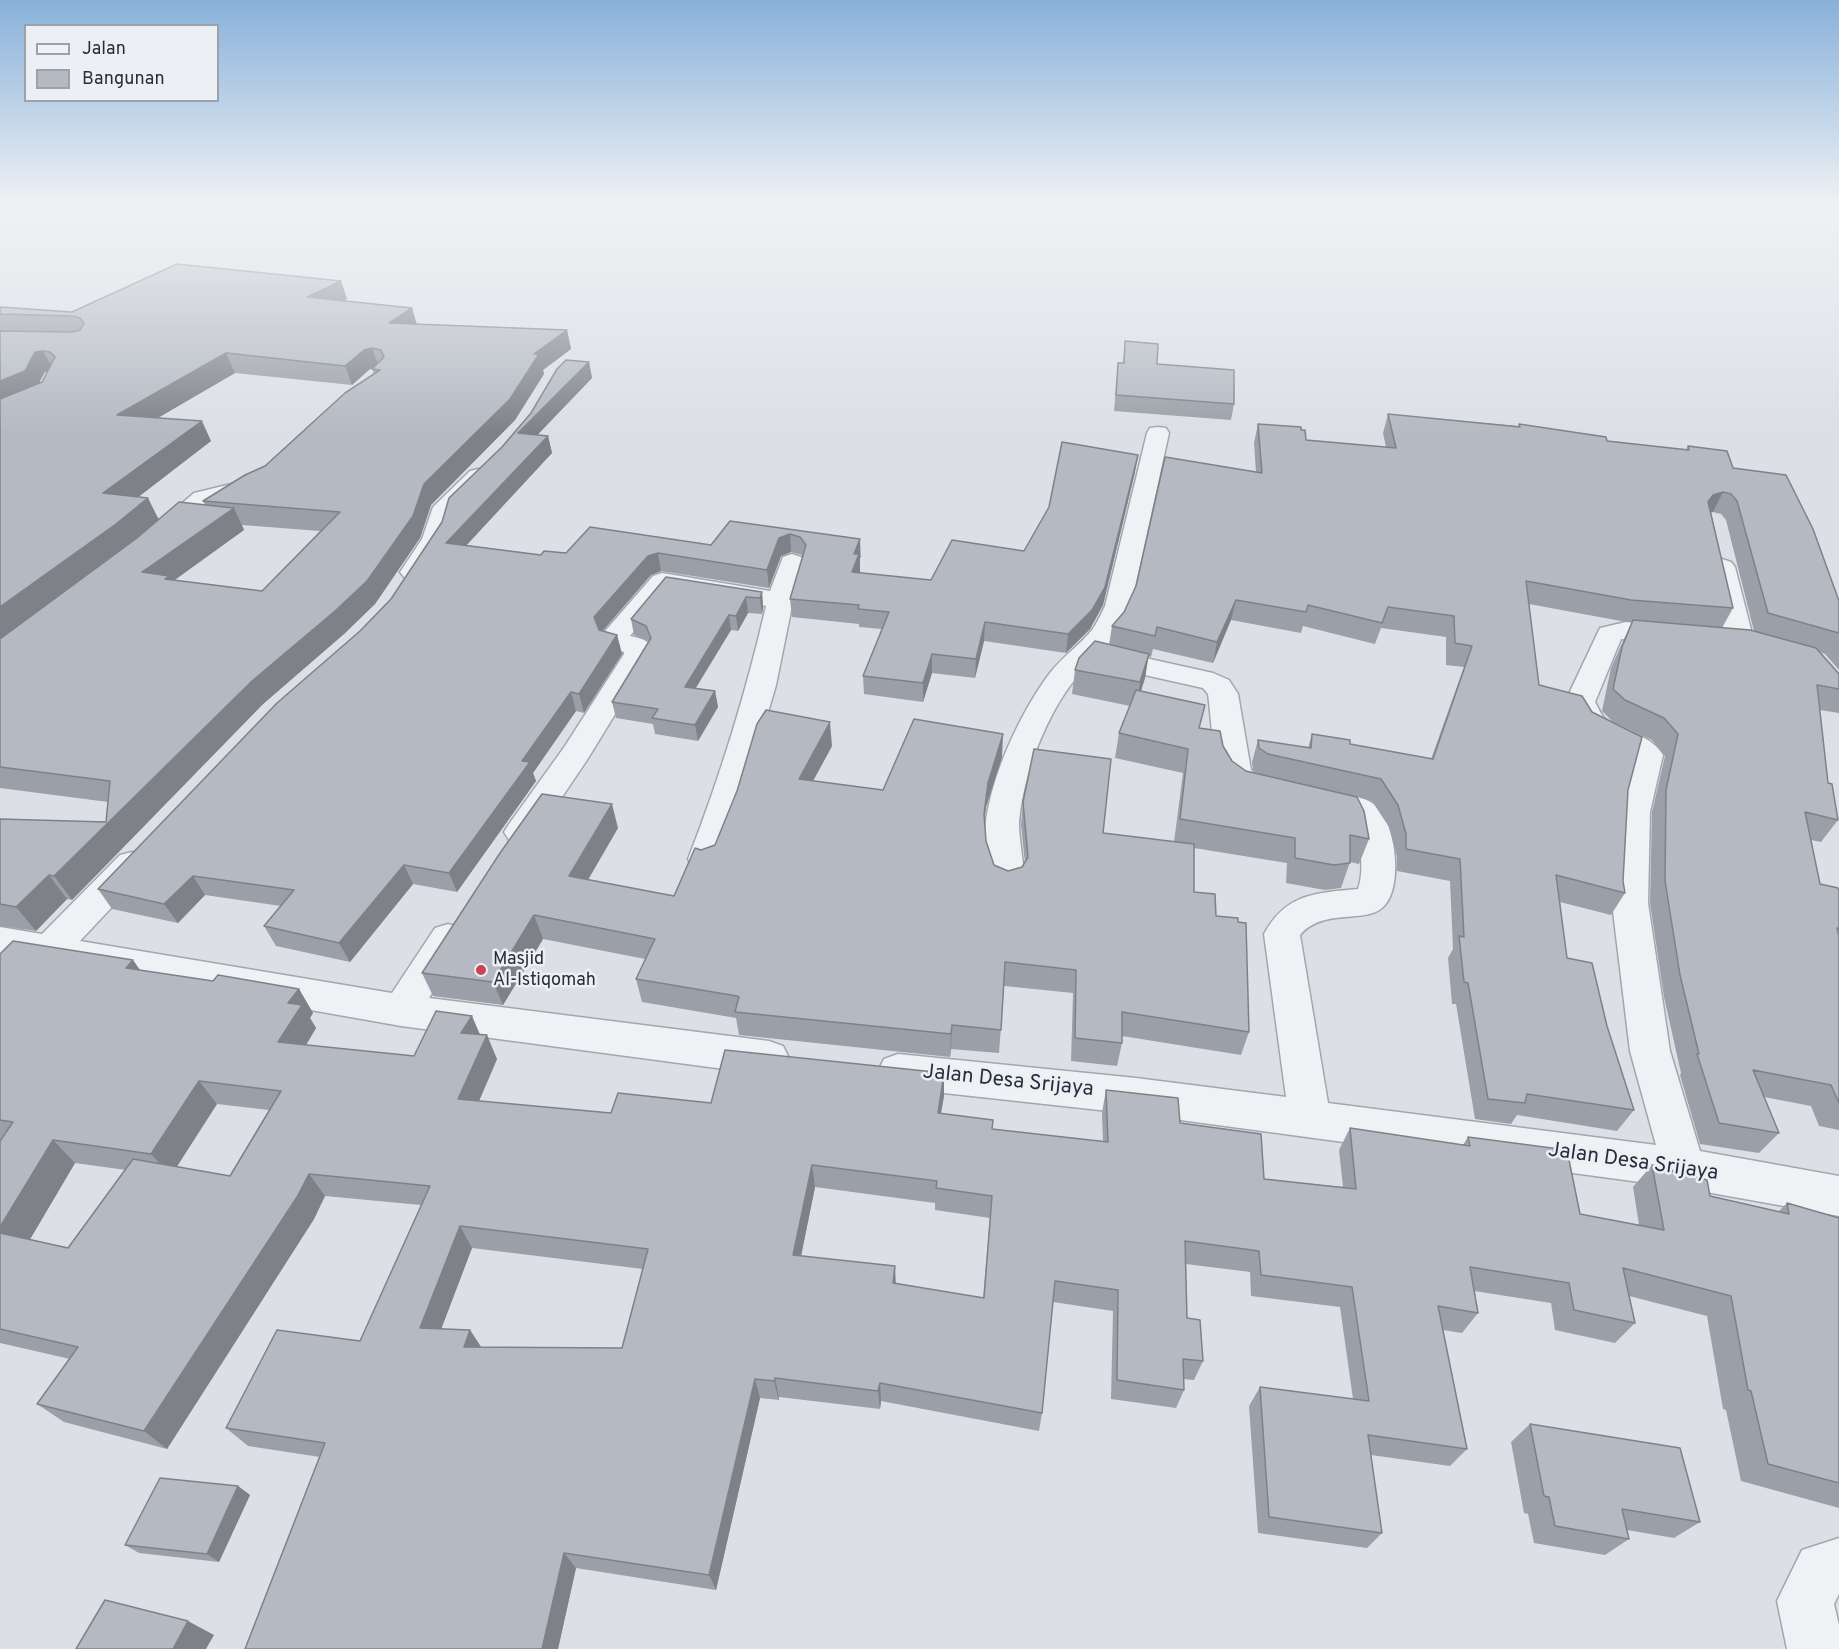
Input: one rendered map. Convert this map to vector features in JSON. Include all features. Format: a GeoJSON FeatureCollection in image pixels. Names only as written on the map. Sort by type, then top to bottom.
{"type":"FeatureCollection","features":[{"type":"Feature","properties":{"kind":"street"},"geometry":{"type":"LineString","coordinates":[[1007,879],[1001,849],[1005,803],[1018,756],[1054,686],[1072,663],[1086,653],[1105,632],[1118,606],[1158,433]]}},
{"type":"Feature","properties":{"kind":"street"},"geometry":{"type":"LineString","coordinates":[[400,591],[434,539],[441,512],[497,457]]}},
{"type":"Feature","properties":{"kind":"street"},"geometry":{"type":"LineString","coordinates":[[147,545],[202,498],[258,485],[272,473]]}},
{"type":"Feature","properties":{"kind":"street"},"geometry":{"type":"LineString","coordinates":[[1717,543],[1740,641]]}},
{"type":"Feature","properties":{"kind":"street"},"geometry":{"type":"LineString","coordinates":[[705,858],[722,814],[762,685],[780,601],[792,562]]}},
{"type":"Feature","properties":{"kind":"street"},"geometry":{"type":"LineString","coordinates":[[506,853],[576,753],[638,654],[638,647],[614,640],[614,637],[662,581],[780,601]]}},
{"type":"Feature","properties":{"kind":"street"},"geometry":{"type":"LineString","coordinates":[[1684,1168],[1650,1051],[1630,903],[1634,813],[1648,755],[1635,745],[1593,725],[1580,702],[1610,634],[1626,630],[1740,641],[1771,650]]}},
{"type":"Feature","properties":{"kind":"street"},"geometry":{"type":"LineString","coordinates":[[1086,653],[1216,684],[1223,694],[1235,770],[1239,778],[1251,786],[1354,808],[1367,816],[1371,822],[1376,837],[1377,887],[1373,897],[1366,901],[1315,908],[1295,915],[1282,934],[1310,1120]]}},
{"type":"Feature","properties":{"kind":"street"},"geometry":{"type":"LineString","coordinates":[[19,952],[147,848]]}},
{"type":"Feature","properties":{"kind":"street"},"geometry":{"type":"LineString","coordinates":[[401,1010],[464,914]]}},
{"type":"Feature","properties":{"kind":"street"},"geometry":{"type":"LineString","coordinates":[[19,952],[401,1010],[715,1052],[809,1062]]}},
{"type":"Feature","properties":{"kind":"street","name":"Jalan Desa Srijaya"},"geometry":{"type":"LineString","coordinates":[[867,1068],[1136,1096],[1684,1168],[1839,1196]]}},
{"type":"Feature","properties":{"kind":"street"},"geometry":{"type":"LineString","coordinates":[[1816,1649],[1805,1600],[1822,1570],[1839,1566]]}},
{"type":"Feature","properties":{"kind":"building"},"geometry":{"type":"Polygon","coordinates":[[[142,280],[331,280],[341,281],[307,297],[412,308],[389,323],[567,330],[534,354],[539,354],[510,399],[424,484],[413,516],[367,581],[252,681],[54,876],[49,875],[16,907],[0,904],[0,819],[106,822],[110,781],[0,767],[0,639],[137,538],[179,502],[234,508],[142,572],[169,576],[165,579],[262,591],[340,512],[203,501],[245,475],[265,466],[345,393],[380,370],[372,369],[384,357],[381,350],[372,348],[364,350],[345,366],[226,353],[117,415],[202,421],[103,493],[148,498],[116,524],[0,607],[0,399],[42,382],[55,357],[50,352],[35,352],[25,371],[0,381],[0,331],[72,332],[80,330],[84,323],[80,318],[73,316],[0,314],[0,307],[72,312],[142,280]]]}},
{"type":"Feature","properties":{"kind":"building"},"geometry":{"type":"Polygon","coordinates":[[[1125,341],[1158,344],[1157,364],[1234,370],[1234,404],[1116,395],[1118,363],[1124,363],[1125,341]]]}},
{"type":"Feature","properties":{"kind":"building"},"geometry":{"type":"Polygon","coordinates":[[[566,360],[589,362],[518,433],[548,436],[446,543],[541,555],[544,551],[566,553],[590,527],[711,545],[730,521],[860,539],[854,554],[859,554],[852,572],[931,580],[952,540],[1024,551],[1049,507],[1062,442],[1138,455],[1105,587],[1092,610],[1068,634],[985,622],[976,659],[932,654],[923,683],[863,676],[889,612],[858,609],[859,605],[790,599],[806,545],[800,537],[790,534],[779,538],[767,570],[658,553],[648,556],[594,617],[599,630],[617,635],[579,694],[571,692],[522,761],[530,762],[449,873],[404,865],[339,943],[264,926],[294,890],[193,876],[164,904],[98,889],[277,703],[360,631],[391,599],[442,522],[449,498],[502,447],[531,413],[557,369],[566,360]]]}},
{"type":"Feature","properties":{"kind":"building"},"geometry":{"type":"Polygon","coordinates":[[[1388,414],[1520,427],[1519,424],[1606,437],[1607,441],[1689,450],[1688,446],[1727,451],[1733,468],[1786,475],[1813,529],[1839,601],[1839,633],[1768,613],[1737,501],[1731,494],[1723,492],[1713,495],[1708,502],[1733,608],[1631,600],[1526,581],[1539,685],[1582,696],[1592,712],[1642,737],[1628,790],[1623,881],[1625,893],[1556,875],[1567,958],[1592,963],[1607,1026],[1634,1110],[1527,1094],[1525,1103],[1488,1099],[1468,983],[1464,982],[1459,936],[1464,937],[1460,859],[1406,849],[1406,834],[1398,805],[1381,779],[1268,754],[1259,748],[1258,740],[1311,748],[1312,734],[1350,740],[1350,744],[1433,759],[1472,646],[1455,643],[1454,616],[1388,607],[1382,623],[1308,605],[1306,612],[1236,600],[1217,642],[1157,627],[1155,636],[1112,626],[1124,612],[1136,586],[1165,457],[1262,473],[1258,424],[1301,427],[1301,430],[1305,430],[1306,440],[1396,448],[1388,414]]]}},
{"type":"Feature","properties":{"kind":"building"},"geometry":{"type":"Polygon","coordinates":[[[666,577],[762,592],[760,598],[746,597],[736,616],[729,615],[685,687],[715,691],[695,725],[652,718],[658,709],[612,702],[651,638],[646,626],[631,619],[666,577]]]}},
{"type":"Feature","properties":{"kind":"building"},"geometry":{"type":"Polygon","coordinates":[[[1633,620],[1750,630],[1816,648],[1839,674],[1839,689],[1817,685],[1828,783],[1832,784],[1838,820],[1805,812],[1820,884],[1838,888],[1839,891],[1839,929],[1837,928],[1839,936],[1839,1103],[1831,1085],[1753,1070],[1779,1133],[1719,1123],[1697,1054],[1699,1054],[1680,975],[1665,881],[1666,790],[1678,734],[1664,718],[1625,700],[1613,689],[1622,647],[1633,620]]]}},
{"type":"Feature","properties":{"kind":"building"},"geometry":{"type":"Polygon","coordinates":[[[1095,641],[1149,654],[1140,682],[1075,670],[1079,658],[1095,641]]]}},
{"type":"Feature","properties":{"kind":"building"},"geometry":{"type":"Polygon","coordinates":[[[1136,690],[1205,705],[1199,728],[1220,731],[1223,746],[1232,761],[1246,771],[1357,797],[1364,811],[1369,839],[1350,835],[1350,863],[1334,865],[1295,858],[1295,838],[1180,819],[1188,749],[1119,733],[1136,690]]]}},
{"type":"Feature","properties":{"kind":"building"},"geometry":{"type":"Polygon","coordinates":[[[766,710],[830,722],[799,779],[883,790],[914,719],[1003,734],[988,783],[984,814],[986,841],[994,865],[1008,871],[1022,867],[1028,857],[1023,802],[1034,749],[1111,759],[1103,833],[1194,844],[1194,892],[1215,894],[1216,916],[1238,918],[1238,922],[1246,923],[1249,1032],[1122,1012],[1122,1043],[1075,1038],[1076,970],[1005,962],[1001,1030],[952,1025],[951,1034],[735,1012],[739,997],[737,996],[636,979],[655,939],[534,915],[493,982],[422,973],[500,853],[542,794],[612,804],[569,876],[674,896],[695,848],[701,850],[715,845],[737,791],[757,724],[766,710]]]}},
{"type":"Feature","properties":{"kind":"building"},"geometry":{"type":"Polygon","coordinates":[[[13,941],[133,960],[126,968],[213,981],[218,975],[299,989],[288,1003],[302,1005],[278,1042],[414,1056],[436,1011],[472,1016],[461,1033],[487,1035],[458,1099],[611,1113],[618,1093],[711,1103],[725,1050],[944,1073],[938,1113],[993,1120],[992,1129],[1108,1142],[1106,1090],[1178,1098],[1180,1123],[1261,1134],[1264,1179],[1356,1189],[1350,1128],[1470,1146],[1468,1137],[1567,1150],[1580,1214],[1664,1230],[1652,1165],[1707,1180],[1710,1196],[1789,1214],[1787,1203],[1839,1218],[1839,1483],[1768,1464],[1751,1391],[1748,1390],[1731,1296],[1623,1268],[1635,1323],[1574,1310],[1569,1283],[1470,1267],[1478,1313],[1438,1306],[1467,1449],[1368,1435],[1382,1533],[1269,1517],[1260,1387],[1369,1401],[1352,1287],[1261,1275],[1259,1251],[1185,1241],[1187,1318],[1200,1320],[1203,1361],[1183,1359],[1184,1390],[1117,1380],[1118,1290],[1055,1281],[1042,1413],[880,1383],[878,1391],[775,1378],[774,1381],[755,1379],[709,1575],[564,1553],[542,1649],[245,1649],[325,1443],[226,1428],[277,1330],[360,1341],[430,1186],[309,1174],[297,1197],[144,1431],[37,1404],[78,1347],[0,1329],[0,1233],[68,1248],[133,1159],[230,1176],[281,1091],[199,1081],[151,1154],[53,1140],[0,1227],[0,1141],[13,1122],[0,1120],[0,954],[13,941]],[[812,1165],[793,1255],[895,1266],[893,1283],[984,1298],[992,1196],[936,1188],[937,1181],[812,1165]],[[460,1226],[420,1328],[470,1330],[464,1347],[622,1348],[648,1249],[460,1226]]]}},
{"type":"Feature","properties":{"kind":"building"},"geometry":{"type":"Polygon","coordinates":[[[1530,1424],[1680,1448],[1700,1522],[1622,1509],[1629,1539],[1555,1526],[1549,1497],[1544,1496],[1530,1424]]]}},
{"type":"Feature","properties":{"kind":"building"},"geometry":{"type":"Polygon","coordinates":[[[160,1478],[238,1486],[207,1554],[125,1545],[160,1478]]]}},
{"type":"Feature","properties":{"kind":"building"},"geometry":{"type":"Polygon","coordinates":[[[105,1600],[188,1621],[173,1649],[76,1649],[105,1600]]]}},
{"type":"Feature","properties":{"kind":"place","name":"Masjid Al-Istiqomah"},"geometry":{"type":"Point","coordinates":[481,970]}}]}
